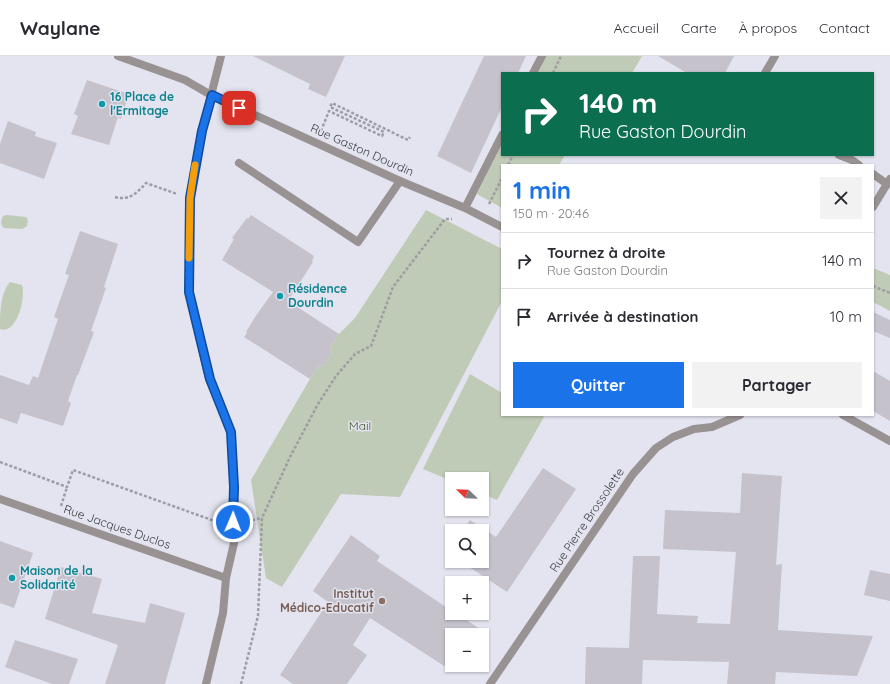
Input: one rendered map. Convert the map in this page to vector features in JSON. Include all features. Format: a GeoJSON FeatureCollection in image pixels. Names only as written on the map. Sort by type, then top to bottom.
{"type":"FeatureCollection","features":[{"type":"Feature","properties":{"kind":"street","name":"Rue Gaston Dourdin"},"geometry":{"type":"LineString","coordinates":[[118,56],[185,80],[212,95],[400,181],[465,208],[501,226]]}},
{"type":"Feature","properties":{"kind":"street"},"geometry":{"type":"LineString","coordinates":[[206,684],[223,613],[226,578],[234,543],[234,487],[231,432],[210,379],[189,292],[190,198],[202,131],[221,56]]}},
{"type":"Feature","properties":{"kind":"street"},"geometry":{"type":"LineString","coordinates":[[534,72],[542,56]]}},
{"type":"Feature","properties":{"kind":"street"},"geometry":{"type":"LineString","coordinates":[[766,72],[775,56]]}},
{"type":"Feature","properties":{"kind":"street"},"geometry":{"type":"LineString","coordinates":[[465,208],[501,137]]}},
{"type":"Feature","properties":{"kind":"street"},"geometry":{"type":"LineString","coordinates":[[842,156],[858,164]]}},
{"type":"Feature","properties":{"kind":"street"},"geometry":{"type":"LineString","coordinates":[[240,163],[358,242],[400,181]]}},
{"type":"Feature","properties":{"kind":"street"},"geometry":{"type":"LineString","coordinates":[[874,174],[888,181],[874,205]]}},
{"type":"Feature","properties":{"kind":"street","name":"Rue Pierre Brossolette"},"geometry":{"type":"LineString","coordinates":[[490,684],[633,474],[656,448],[673,437],[694,429],[712,427],[738,416]]}},
{"type":"Feature","properties":{"kind":"street"},"geometry":{"type":"LineString","coordinates":[[845,416],[890,441]]}},
{"type":"Feature","properties":{"kind":"street","name":"Rue Jacques Duclos"},"geometry":{"type":"LineString","coordinates":[[0,499],[226,578]]}},
{"type":"Feature","properties":{"kind":"path"},"geometry":{"type":"LineString","coordinates":[[553,72],[561,56]]}},
{"type":"Feature","properties":{"kind":"path"},"geometry":{"type":"LineString","coordinates":[[317,143],[329,111],[382,136],[384,132],[330,107],[332,103],[408,140],[410,137]]}},
{"type":"Feature","properties":{"kind":"path"},"geometry":{"type":"LineString","coordinates":[[483,217],[501,180]]}},
{"type":"Feature","properties":{"kind":"path"},"geometry":{"type":"LineString","coordinates":[[115,197],[123,199],[132,197],[146,183],[171,192]]}},
{"type":"Feature","properties":{"kind":"path"},"geometry":{"type":"LineString","coordinates":[[241,684],[258,616],[262,518],[290,457],[336,376],[355,354],[371,346],[393,287],[445,219],[452,218]]}},
{"type":"Feature","properties":{"kind":"path"},"geometry":{"type":"LineString","coordinates":[[874,286],[890,293]]}},
{"type":"Feature","properties":{"kind":"path"},"geometry":{"type":"LineString","coordinates":[[0,462],[67,487]]}},
{"type":"Feature","properties":{"kind":"path"},"geometry":{"type":"LineString","coordinates":[[56,519],[73,470],[220,523],[233,522]]}},
{"type":"Feature","properties":{"kind":"green space"},"geometry":{"type":"Polygon","coordinates":[[[544,56],[642,56],[633,72],[536,72],[544,56]]]}},
{"type":"Feature","properties":{"kind":"green space"},"geometry":{"type":"Polygon","coordinates":[[[501,145],[501,156],[564,156],[560,164],[501,164],[501,207],[477,194],[501,145]]]}},
{"type":"Feature","properties":{"kind":"green space","name":"Mail"},"geometry":{"type":"Polygon","coordinates":[[[426,210],[501,248],[501,303],[400,497],[341,494],[282,587],[266,578],[251,480],[310,379],[319,365],[323,366],[332,352],[329,349],[339,334],[355,318],[426,210]]]}},
{"type":"Feature","properties":{"kind":"green space"},"geometry":{"type":"Polygon","coordinates":[[[3,216],[26,217],[28,220],[27,226],[22,229],[4,228],[1,224],[2,219],[3,216]]]}},
{"type":"Feature","properties":{"kind":"green space"},"geometry":{"type":"Polygon","coordinates":[[[874,268],[890,275],[890,311],[874,303],[874,268]]]}},
{"type":"Feature","properties":{"kind":"green space"},"geometry":{"type":"Polygon","coordinates":[[[10,282],[22,285],[23,298],[19,314],[15,321],[6,329],[0,329],[2,298],[10,282]]]}},
{"type":"Feature","properties":{"kind":"green space"},"geometry":{"type":"Polygon","coordinates":[[[470,374],[501,392],[501,416],[544,417],[497,500],[489,497],[489,472],[445,472],[445,478],[423,469],[470,374]]]}},
{"type":"Feature","properties":{"kind":"building"},"geometry":{"type":"Polygon","coordinates":[[[253,56],[345,56],[326,97],[308,89],[310,84],[253,56]]]}},
{"type":"Feature","properties":{"kind":"building"},"geometry":{"type":"Polygon","coordinates":[[[484,56],[526,56],[518,72],[501,72],[501,109],[471,173],[437,156],[484,56]]]}},
{"type":"Feature","properties":{"kind":"building"},"geometry":{"type":"Polygon","coordinates":[[[658,56],[734,56],[726,72],[685,72],[658,56]]]}},
{"type":"Feature","properties":{"kind":"building","name":"16 Place de l'Ermitage"},"geometry":{"type":"Polygon","coordinates":[[[87,80],[129,94],[121,119],[118,117],[109,145],[71,134],[78,116],[74,114],[87,80]]]}},
{"type":"Feature","properties":{"kind":"building"},"geometry":{"type":"Polygon","coordinates":[[[8,121],[36,132],[35,136],[57,143],[44,179],[0,163],[0,144],[8,121]]]}},
{"type":"Feature","properties":{"kind":"building","name":"Résidence Dourdin"},"geometry":{"type":"Polygon","coordinates":[[[251,215],[314,256],[313,262],[288,301],[339,334],[329,349],[332,352],[323,366],[319,365],[310,379],[244,337],[255,317],[273,292],[222,260],[234,239],[232,238],[251,215]]]}},
{"type":"Feature","properties":{"kind":"building"},"geometry":{"type":"Polygon","coordinates":[[[80,231],[118,244],[104,287],[106,288],[91,331],[94,332],[68,401],[71,403],[63,426],[21,413],[17,424],[0,418],[0,375],[29,385],[33,376],[38,378],[58,319],[54,317],[69,275],[65,274],[80,231]]]}},
{"type":"Feature","properties":{"kind":"building"},"geometry":{"type":"Polygon","coordinates":[[[874,312],[890,320],[890,338],[874,331],[874,312]]]}},
{"type":"Feature","properties":{"kind":"building"},"geometry":{"type":"Polygon","coordinates":[[[874,372],[890,381],[890,421],[874,412],[874,372]]]}},
{"type":"Feature","properties":{"kind":"building"},"geometry":{"type":"Polygon","coordinates":[[[543,468],[576,489],[507,592],[489,580],[489,576],[483,576],[471,568],[489,568],[489,532],[496,537],[543,468]]]}},
{"type":"Feature","properties":{"kind":"building"},"geometry":{"type":"Polygon","coordinates":[[[742,473],[782,476],[776,565],[782,564],[778,630],[873,636],[857,676],[776,672],[775,684],[727,684],[729,662],[643,660],[642,684],[585,684],[586,647],[629,648],[633,556],[660,556],[657,614],[698,616],[697,623],[730,624],[736,552],[663,549],[665,510],[740,513],[742,473]]]}},
{"type":"Feature","properties":{"kind":"building"},"geometry":{"type":"Polygon","coordinates":[[[470,520],[476,524],[467,524],[470,520]]]}},
{"type":"Feature","properties":{"kind":"building","name":"Institut Médico-Educatif"},"geometry":{"type":"Polygon","coordinates":[[[351,535],[380,556],[377,561],[445,606],[445,620],[466,620],[478,628],[445,628],[445,666],[370,618],[353,645],[367,655],[347,684],[293,684],[280,675],[328,602],[313,591],[351,535]]]}},
{"type":"Feature","properties":{"kind":"building","name":"Maison de la Solidarité"},"geometry":{"type":"Polygon","coordinates":[[[0,541],[33,553],[14,608],[0,603],[0,541]]]}},
{"type":"Feature","properties":{"kind":"building"},"geometry":{"type":"Polygon","coordinates":[[[61,567],[102,579],[92,613],[145,623],[150,603],[185,613],[165,684],[105,684],[118,645],[45,619],[61,567]]]}},
{"type":"Feature","properties":{"kind":"building"},"geometry":{"type":"Polygon","coordinates":[[[870,570],[890,574],[890,601],[864,595],[870,570]]]}},
{"type":"Feature","properties":{"kind":"building"},"geometry":{"type":"Polygon","coordinates":[[[15,640],[78,659],[69,684],[52,684],[5,667],[15,640]]]}},
{"type":"Feature","properties":{"kind":"slow traffic"},"geometry":{"type":"LineString","coordinates":[[189,258],[190,198],[195,165]]}},
{"type":"Feature","properties":{"kind":"place","name":"16 Place de l'Ermitage"},"geometry":{"type":"Point","coordinates":[102,104]}},
{"type":"Feature","properties":{"kind":"place","name":"Résidence Dourdin"},"geometry":{"type":"Point","coordinates":[280,296]}},
{"type":"Feature","properties":{"kind":"place","name":"Maison de la Solidarité"},"geometry":{"type":"Point","coordinates":[12,578]}},
{"type":"Feature","properties":{"kind":"place","name":"Institut Médico-Educatif"},"geometry":{"type":"Point","coordinates":[382,601]}},
{"type":"Feature","properties":{"kind":"route"},"geometry":{"type":"LineString","coordinates":[[233,522],[234,487],[231,432],[210,379],[189,292],[190,198],[202,131],[212,95],[239,108]]}}]}
